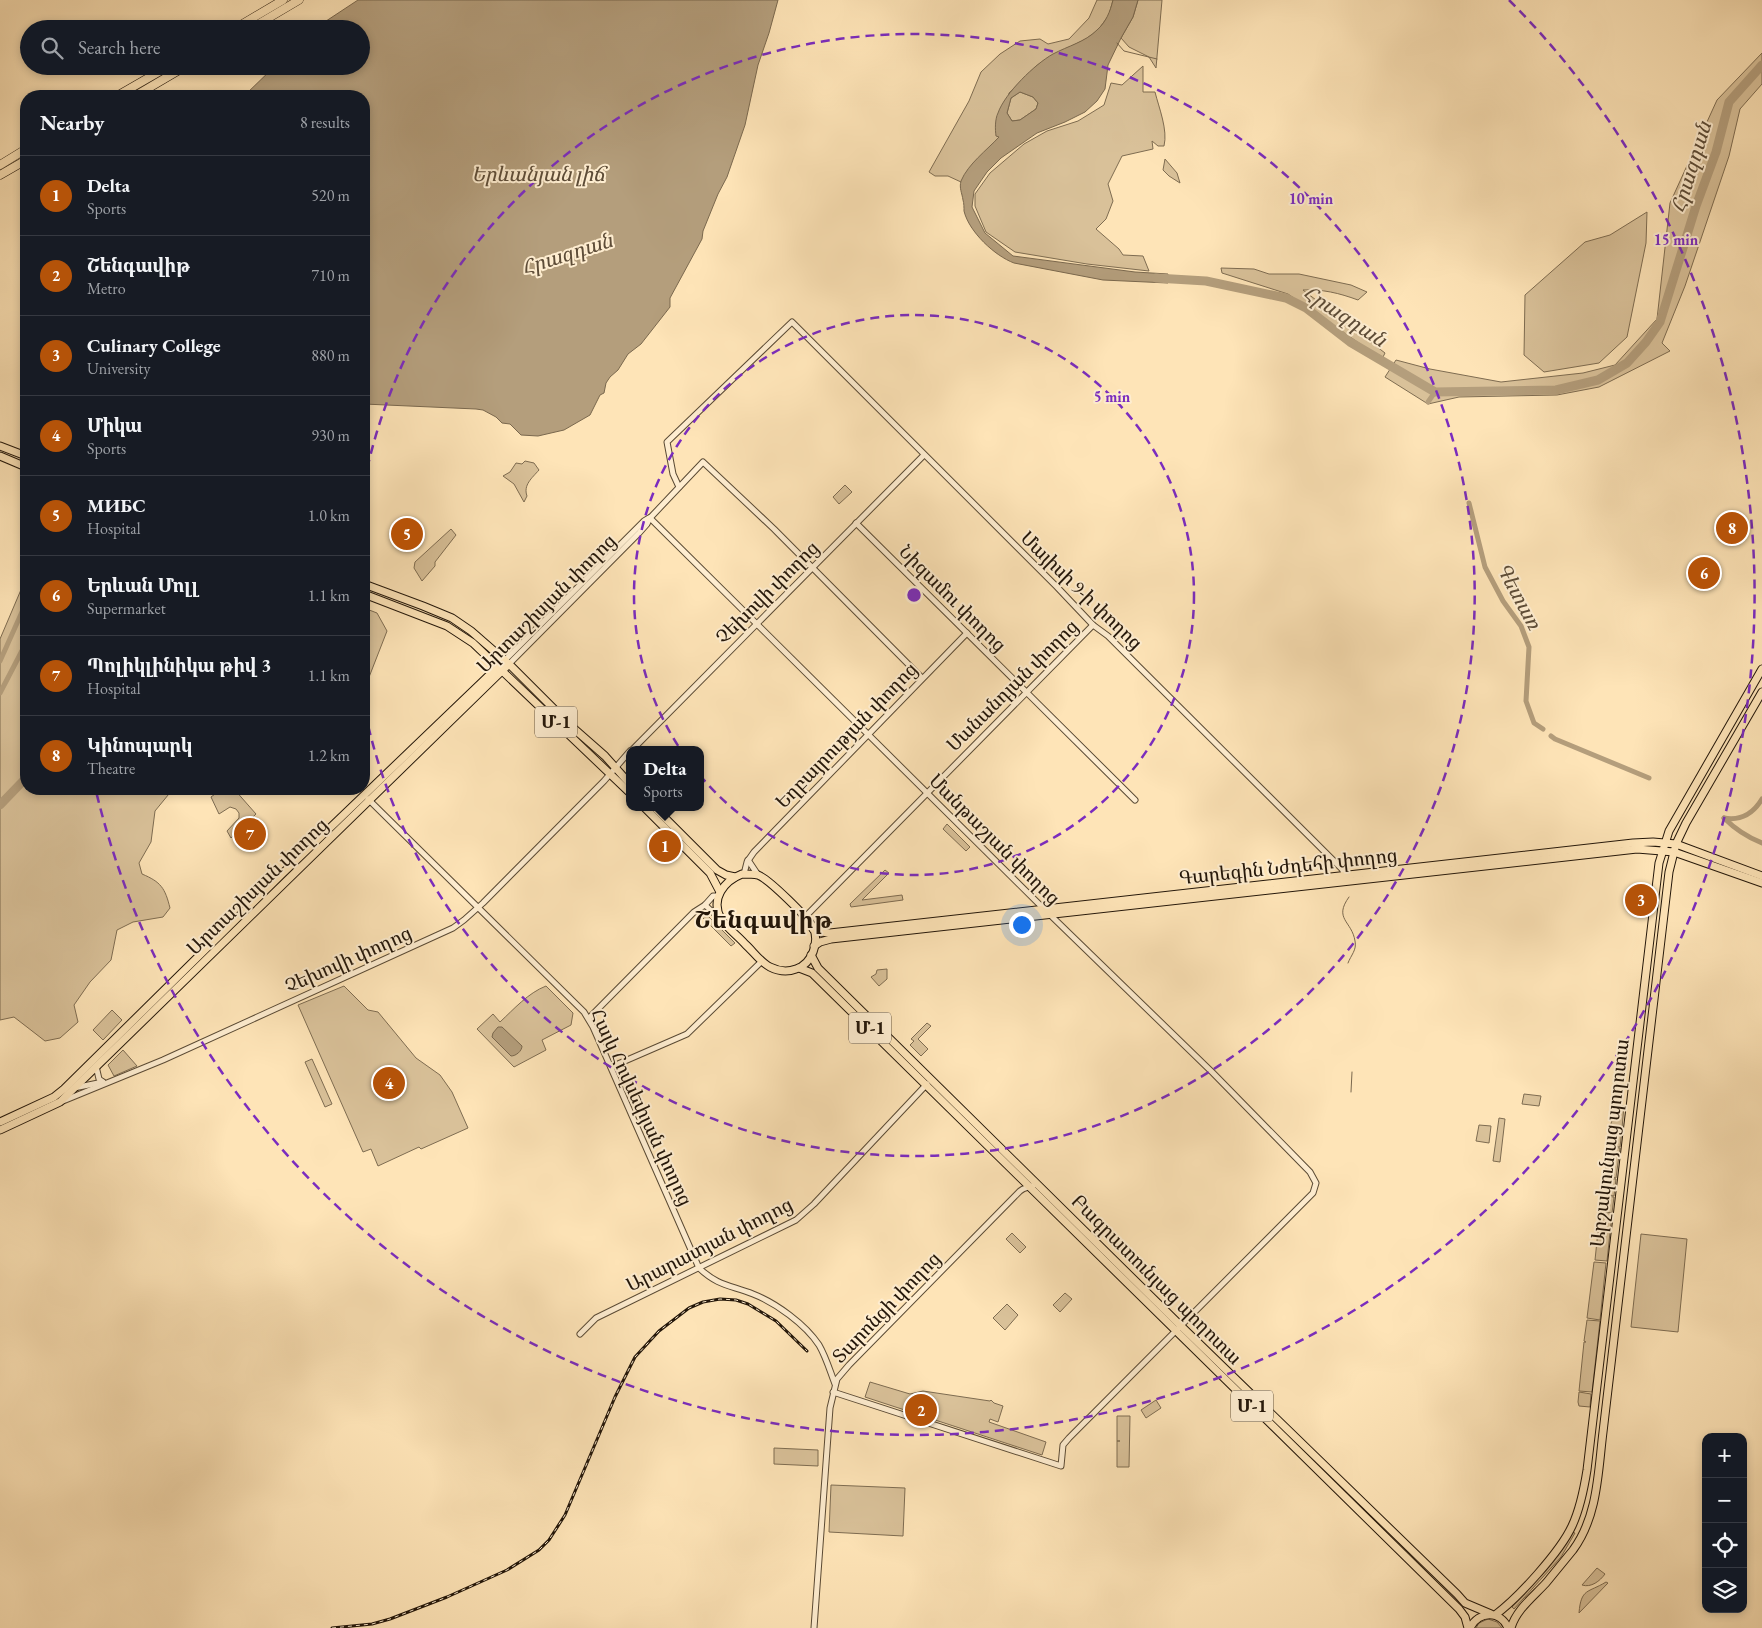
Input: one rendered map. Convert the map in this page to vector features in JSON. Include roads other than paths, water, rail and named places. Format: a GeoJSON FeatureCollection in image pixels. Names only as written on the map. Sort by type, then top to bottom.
{"type":"FeatureCollection","features":[{"type":"Feature","properties":{"kind":"highway"},"geometry":{"type":"LineString","coordinates":[[249,20],[283,0]]}},
{"type":"Feature","properties":{"kind":"highway"},"geometry":{"type":"LineString","coordinates":[[265,20],[299,0]]}},
{"type":"Feature","properties":{"kind":"highway"},"geometry":{"type":"LineString","coordinates":[[127,90],[153,75]]}},
{"type":"Feature","properties":{"kind":"highway"},"geometry":{"type":"LineString","coordinates":[[145,90],[171,75]]}},
{"type":"Feature","properties":{"kind":"highway"},"geometry":{"type":"LineString","coordinates":[[0,165],[20,153]]}},
{"type":"Feature","properties":{"kind":"highway"},"geometry":{"type":"LineString","coordinates":[[0,175],[20,163]]}},
{"type":"Feature","properties":{"kind":"main road"},"geometry":{"type":"LineString","coordinates":[[0,446],[20,454]]}},
{"type":"Feature","properties":{"kind":"main road"},"geometry":{"type":"LineString","coordinates":[[0,456],[20,464]]}},
{"type":"Feature","properties":{"kind":"main road","name":"Մ-1"},"geometry":{"type":"LineString","coordinates":[[370,586],[452,618],[479,637],[507,662],[610,773],[626,782]]}},
{"type":"Feature","properties":{"kind":"main road","name":"Մ-1"},"geometry":{"type":"LineString","coordinates":[[370,596],[447,626],[473,643],[626,789]]}},
{"type":"Feature","properties":{"kind":"main road","name":"Արտաշիսյան փողոց"},"geometry":{"type":"LineString","coordinates":[[0,1130],[60,1102],[507,662]]}},
{"type":"Feature","properties":{"kind":"main road","name":"Արշակունյաց պողոտա"},"geometry":{"type":"LineString","coordinates":[[1469,1628],[1478,1618],[1493,1615],[1513,1601],[1562,1544],[1572,1526],[1584,1486],[1658,871],[1664,846],[1680,811],[1762,669]]}},
{"type":"Feature","properties":{"kind":"main road","name":"Արշակունյաց պողոտա"},"geometry":{"type":"LineString","coordinates":[[1509,1628],[1517,1614],[1574,1549],[1583,1532],[1595,1498],[1599,1477],[1668,872],[1676,844],[1686,823],[1762,692]]}},
{"type":"Feature","properties":{"kind":"main road"},"geometry":{"type":"LineString","coordinates":[[1734,717],[1744,723]]}},
{"type":"Feature","properties":{"kind":"main road","name":"Արտաշիսյան փողոց"},"geometry":{"type":"LineString","coordinates":[[0,1122],[54,1098],[283,872],[367,798]]}},
{"type":"Feature","properties":{"kind":"main road"},"geometry":{"type":"LineString","coordinates":[[648,811],[710,873],[719,894],[718,909],[722,920],[762,961],[776,969],[786,971],[799,968],[811,955],[814,946],[814,929],[805,917],[766,880],[758,875],[744,874],[734,877],[717,870],[658,811]]}},
{"type":"Feature","properties":{"kind":"main road","name":"Գարեգին Նժդեհի փողոց"},"geometry":{"type":"LineString","coordinates":[[814,946],[831,939],[1050,915],[1620,844],[1664,846],[1676,844],[1762,876]]}},
{"type":"Feature","properties":{"kind":"main road","name":"Գարեգին Նժդեհի փողոց"},"geometry":{"type":"LineString","coordinates":[[1664,846],[1674,852],[1762,884]]}},
{"type":"Feature","properties":{"kind":"main road"},"geometry":{"type":"LineString","coordinates":[[719,894],[734,877]]}},
{"type":"Feature","properties":{"kind":"main road","name":"Գարեգին Նժդեհի փողոց"},"geometry":{"type":"LineString","coordinates":[[814,929],[830,933],[1346,879]]}},
{"type":"Feature","properties":{"kind":"main road","name":"Բագրատունյաց պողոտա"},"geometry":{"type":"LineString","coordinates":[[811,955],[818,968],[1038,1184],[1178,1329],[1459,1609],[1469,1628]]}},
{"type":"Feature","properties":{"kind":"main road","name":"Բագրատունյաց պողոտա"},"geometry":{"type":"LineString","coordinates":[[799,968],[812,973],[1029,1186],[1466,1602],[1504,1621],[1509,1628]]}},
{"type":"Feature","properties":{"kind":"main road"},"geometry":{"type":"LineString","coordinates":[[1644,985],[1648,990],[1655,987]]}},
{"type":"Feature","properties":{"kind":"main road"},"geometry":{"type":"LineString","coordinates":[[1642,1003],[1648,997],[1653,1003]]}},
{"type":"Feature","properties":{"kind":"main road"},"geometry":{"type":"LineString","coordinates":[[1615,1225],[1627,1227]]}},
{"type":"Feature","properties":{"kind":"main road"},"geometry":{"type":"LineString","coordinates":[[1590,1438],[1602,1440]]}},
{"type":"Feature","properties":{"kind":"main road"},"geometry":{"type":"LineString","coordinates":[[1572,1526],[1580,1527],[1583,1532]]}},
{"type":"Feature","properties":{"kind":"street","name":"Մայիսի 9-ի փողոց"},"geometry":{"type":"LineString","coordinates":[[679,487],[672,474],[667,442],[792,322],[1093,624],[1108,636],[1342,869],[1346,879]]}},
{"type":"Feature","properties":{"kind":"street","name":"Չեխովի փողոց"},"geometry":{"type":"LineString","coordinates":[[636,746],[924,455]]}},
{"type":"Feature","properties":{"kind":"street","name":"Արտաշիսյան փողոց"},"geometry":{"type":"LineString","coordinates":[[507,662],[644,521],[650,518],[705,462],[813,566]]}},
{"type":"Feature","properties":{"kind":"street","name":"Մանթաշյան փողոց"},"geometry":{"type":"LineString","coordinates":[[650,518],[1044,910],[1256,1116],[1310,1172],[1316,1183],[1313,1192],[1178,1329]]}},
{"type":"Feature","properties":{"kind":"street","name":"Նիզամու փողոց"},"geometry":{"type":"LineString","coordinates":[[856,523],[1135,800]]}},
{"type":"Feature","properties":{"kind":"street"},"geometry":{"type":"LineString","coordinates":[[813,566],[922,678]]}},
{"type":"Feature","properties":{"kind":"street","name":"Մանանդյան փողոց"},"geometry":{"type":"LineString","coordinates":[[805,917],[1093,624]]}},
{"type":"Feature","properties":{"kind":"street","name":"Եղբայրության փողոց"},"geometry":{"type":"LineString","coordinates":[[744,874],[748,860],[761,844],[967,633]]}},
{"type":"Feature","properties":{"kind":"street","name":"Չեխովի փողոց"},"geometry":{"type":"LineString","coordinates":[[60,1102],[163,1060],[446,931],[464,920],[626,756]]}},
{"type":"Feature","properties":{"kind":"street","name":"Հայկ Հովսեփյան փողոց"},"geometry":{"type":"LineString","coordinates":[[367,798],[589,1018],[699,1268],[719,1283],[774,1303],[798,1323],[819,1345],[835,1384]]}},
{"type":"Feature","properties":{"kind":"street"},"geometry":{"type":"LineString","coordinates":[[748,860],[758,875]]}},
{"type":"Feature","properties":{"kind":"street"},"geometry":{"type":"LineString","coordinates":[[589,1018],[694,912],[705,905],[713,896],[719,894]]}},
{"type":"Feature","properties":{"kind":"street"},"geometry":{"type":"LineString","coordinates":[[705,905],[722,920]]}},
{"type":"Feature","properties":{"kind":"street","name":"Չեխովի փողոց"},"geometry":{"type":"LineString","coordinates":[[64,1089],[103,1082],[147,1065],[452,926],[477,907]]}},
{"type":"Feature","properties":{"kind":"street"},"geometry":{"type":"LineString","coordinates":[[611,1068],[686,1034],[762,961]]}},
{"type":"Feature","properties":{"kind":"street"},"geometry":{"type":"LineString","coordinates":[[96,1066],[98,1078],[103,1082]]}},
{"type":"Feature","properties":{"kind":"street","name":"Արարատյան փողոց"},"geometry":{"type":"LineString","coordinates":[[580,1334],[596,1318],[796,1220],[814,1204],[927,1084]]}},
{"type":"Feature","properties":{"kind":"street"},"geometry":{"type":"LineString","coordinates":[[1029,1186],[1038,1184]]}},
{"type":"Feature","properties":{"kind":"street","name":"Տարոնցի փողոց"},"geometry":{"type":"LineString","coordinates":[[814,1628],[826,1449],[830,1408],[835,1384],[849,1364],[1020,1191],[1029,1186]]}},
{"type":"Feature","properties":{"kind":"street"},"geometry":{"type":"LineString","coordinates":[[833,1392],[1061,1466],[1064,1446],[1069,1438],[1178,1329]]}},
{"type":"Feature","properties":{"kind":"water","name":"Երևանյան լիճ"},"geometry":{"type":"Polygon","coordinates":[[[358,0],[778,0],[758,65],[745,125],[727,177],[703,231],[702,239],[670,298],[670,307],[641,344],[628,354],[618,370],[610,377],[606,383],[604,393],[600,395],[590,415],[564,430],[538,436],[521,435],[510,424],[502,423],[496,417],[483,410],[370,404],[370,90],[250,90],[266,75],[370,75],[370,20],[328,20],[358,0]]]}},
{"type":"Feature","properties":{"kind":"water"},"geometry":{"type":"Polygon","coordinates":[[[1113,0],[1138,0],[1133,17],[1108,65],[1105,89],[1097,101],[1085,112],[1037,133],[1001,158],[987,172],[974,191],[972,207],[985,233],[1013,256],[1135,272],[1168,274],[1168,283],[1103,280],[1014,263],[991,249],[977,235],[964,211],[960,188],[961,181],[973,163],[999,137],[996,136],[996,118],[1007,97],[1021,80],[1046,59],[1082,41],[1097,30],[1109,13],[1113,0]],[[1020,92],[1011,98],[1007,113],[1012,121],[1020,120],[1036,109],[1038,103],[1033,97],[1020,92]]]}},
{"type":"Feature","properties":{"kind":"water"},"geometry":{"type":"Polygon","coordinates":[[[498,1027],[502,1027],[522,1046],[517,1054],[511,1056],[492,1037],[498,1027]]]}},
{"type":"Feature","properties":{"kind":"waterway"},"geometry":{"type":"LineString","coordinates":[[1117,43],[1124,51],[1157,59]]}},
{"type":"Feature","properties":{"kind":"waterway","name":"Հրազդան"},"geometry":{"type":"LineString","coordinates":[[1156,278],[1206,281],[1286,298],[1306,308],[1350,342],[1435,392],[1556,390],[1598,380],[1627,363],[1646,342],[1660,322],[1696,206],[1716,152],[1729,102],[1762,65]]}},
{"type":"Feature","properties":{"kind":"waterway","name":"Գետառ"},"geometry":{"type":"LineString","coordinates":[[1428,402],[1435,392]]}},
{"type":"Feature","properties":{"kind":"waterway","name":"Գետառ"},"geometry":{"type":"LineString","coordinates":[[1469,503],[1485,567],[1503,601],[1521,626],[1529,647],[1526,701],[1534,723],[1543,729]]}},
{"type":"Feature","properties":{"kind":"waterway"},"geometry":{"type":"LineString","coordinates":[[0,661],[20,616]]}},
{"type":"Feature","properties":{"kind":"waterway"},"geometry":{"type":"LineString","coordinates":[[0,693],[20,655]]}},
{"type":"Feature","properties":{"kind":"waterway","name":"Գետառ"},"geometry":{"type":"LineString","coordinates":[[1551,736],[1649,778]]}},
{"type":"Feature","properties":{"kind":"waterway","name":"Հրազդան"},"geometry":{"type":"LineString","coordinates":[[0,805],[20,784]]}},
{"type":"Feature","properties":{"kind":"waterway","name":"Գետառ"},"geometry":{"type":"LineString","coordinates":[[1724,818],[1730,819],[1746,815],[1755,809],[1762,799]]}},
{"type":"Feature","properties":{"kind":"waterway"},"geometry":{"type":"LineString","coordinates":[[1724,818],[1732,826],[1762,843]]}},
{"type":"Feature","properties":{"kind":"waterway"},"geometry":{"type":"LineString","coordinates":[[1348,963],[1355,944],[1351,929],[1343,915],[1343,910],[1349,897]]}},
{"type":"Feature","properties":{"kind":"waterway"},"geometry":{"type":"LineString","coordinates":[[1351,1092],[1352,1072]]}},
{"type":"Feature","properties":{"kind":"railway"},"geometry":{"type":"LineString","coordinates":[[332,1628],[372,1624],[390,1619],[447,1597],[507,1570],[539,1550],[549,1540],[565,1515],[615,1397],[635,1357],[659,1331],[689,1308],[703,1302],[720,1299],[736,1300],[748,1304],[776,1321],[807,1351]]}},
{"type":"Feature","properties":{"kind":"place","name":"Կինոպարկ"},"geometry":{"type":"Point","coordinates":[1732,528]}},
{"type":"Feature","properties":{"kind":"place","name":"МИБС"},"geometry":{"type":"Point","coordinates":[407,534]}},
{"type":"Feature","properties":{"kind":"place","name":"Երևան Մոլլ"},"geometry":{"type":"Point","coordinates":[1704,573]}},
{"type":"Feature","properties":{"kind":"place","name":"Պոլիկլինիկա թիվ 3"},"geometry":{"type":"Point","coordinates":[250,834]}},
{"type":"Feature","properties":{"kind":"place","name":"Delta"},"geometry":{"type":"Point","coordinates":[665,846]}},
{"type":"Feature","properties":{"kind":"place","name":"Culinary College"},"geometry":{"type":"Point","coordinates":[1641,900]}},
{"type":"Feature","properties":{"kind":"place","name":"Միկա"},"geometry":{"type":"Point","coordinates":[389,1083]}},
{"type":"Feature","properties":{"kind":"place","name":"Շենգավիթ"},"geometry":{"type":"Point","coordinates":[921,1410]}},
{"type":"Feature","properties":{"kind":"district","name":"Շենգավիթ"},"geometry":{"type":"Point","coordinates":[764,920]}}]}
